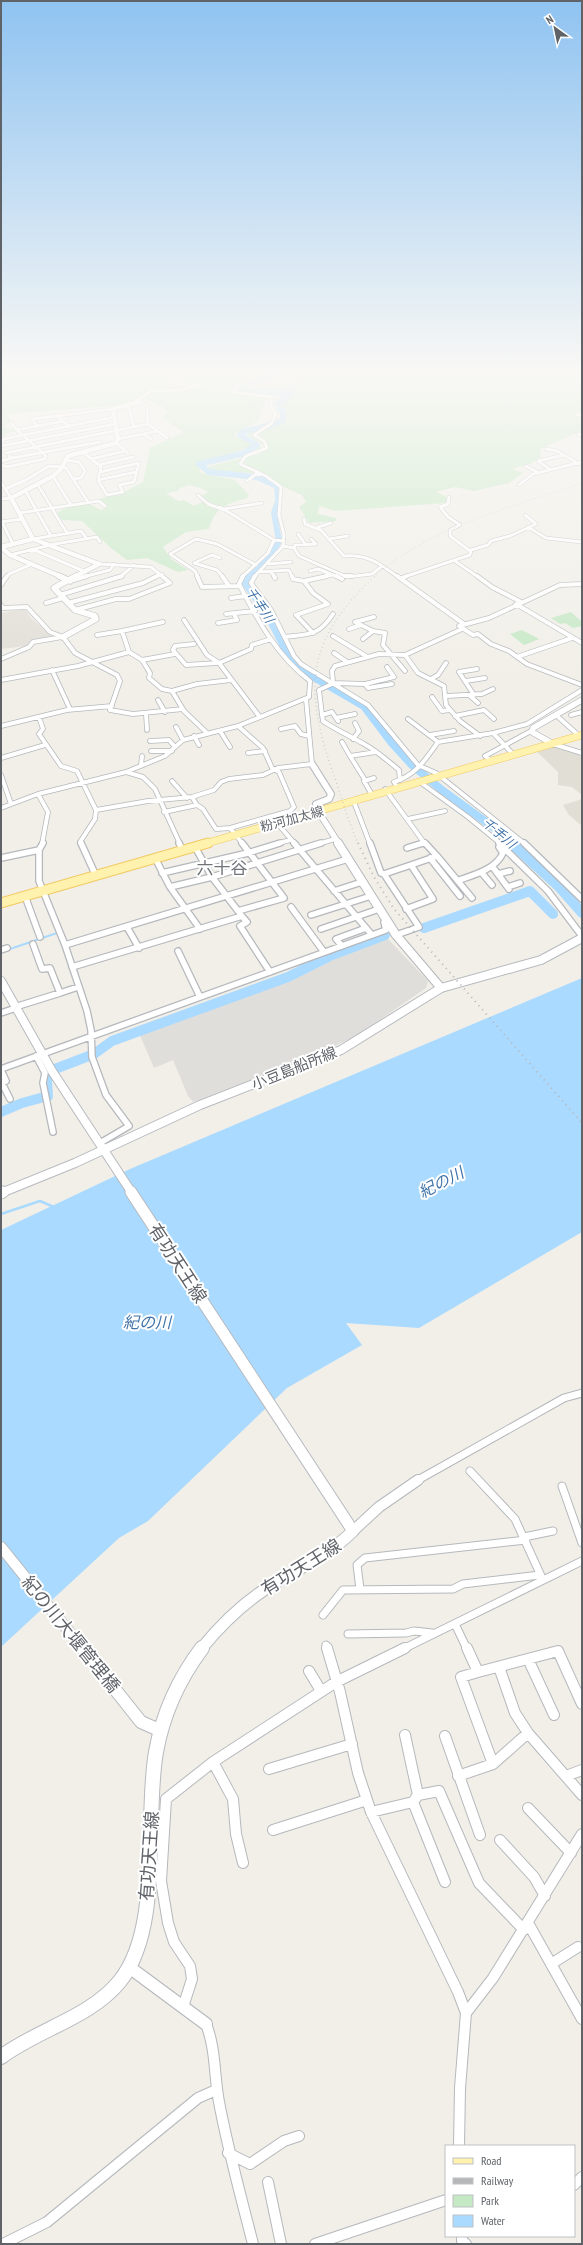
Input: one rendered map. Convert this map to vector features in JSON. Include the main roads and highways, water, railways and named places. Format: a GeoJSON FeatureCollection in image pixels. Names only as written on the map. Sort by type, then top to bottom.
{"type":"FeatureCollection","features":[{"type":"Feature","properties":{"kind":"main road","name":"粉河加太線"},"geometry":{"type":"LineString","coordinates":[[94,874],[195,847],[232,832],[277,823],[371,793],[387,790],[398,783],[437,775],[580,735]]}},
{"type":"Feature","properties":{"kind":"main road","name":"粉河加太線"},"geometry":{"type":"LineString","coordinates":[[437,775],[490,756],[550,743]]}},
{"type":"Feature","properties":{"kind":"main road"},"geometry":{"type":"LineString","coordinates":[[312,764],[331,794],[330,799],[316,804],[317,810]]}},
{"type":"Feature","properties":{"kind":"main road","name":"粉河加太線"},"geometry":{"type":"LineString","coordinates":[[1,899],[43,889],[232,832],[354,802],[419,779]]}},
{"type":"Feature","properties":{"kind":"main road","name":"粉河加太線"},"geometry":{"type":"LineString","coordinates":[[1,903],[43,889]]}},
{"type":"Feature","properties":{"kind":"main road","name":"小豆島船所線"},"geometry":{"type":"LineString","coordinates":[[4,1190],[200,1105],[341,1050],[441,988],[465,980],[495,974],[541,960],[582,937]]}},
{"type":"Feature","properties":{"kind":"main road","name":"有功天王線"},"geometry":{"type":"LineString","coordinates":[[1,981],[38,1055],[103,1148],[353,1532],[333,1549],[248,1601],[222,1627],[195,1658],[177,1685],[159,1730],[154,1762],[143,1930],[129,1967],[119,1983],[103,1998],[84,2010],[30,2036],[1,2057]]}},
{"type":"Feature","properties":{"kind":"water","name":"紀の川"},"geometry":{"type":"Polygon","coordinates":[[[582,978],[582,1232],[419,1328],[346,1323],[362,1345],[287,1388],[148,1521],[119,1538],[1,1647],[1,1230],[130,1169],[582,978]]]}},
{"type":"Feature","properties":{"kind":"waterway","name":"千手川"},"geometry":{"type":"LineString","coordinates":[[259,478],[277,486],[278,501],[274,513],[279,541],[272,555],[245,582],[268,615],[290,658],[307,673],[364,706],[392,743],[412,765],[442,790],[497,830],[513,844]]}},
{"type":"Feature","properties":{"kind":"waterway","name":"千手川"},"geometry":{"type":"LineString","coordinates":[[511,843],[558,886],[582,913]]}},
{"type":"Feature","properties":{"kind":"waterway"},"geometry":{"type":"LineString","coordinates":[[424,928],[530,891],[553,914]]}},
{"type":"Feature","properties":{"kind":"waterway"},"geometry":{"type":"LineString","coordinates":[[7,950],[57,933]]}},
{"type":"Feature","properties":{"kind":"waterway"},"geometry":{"type":"LineString","coordinates":[[55,1069],[94,1054],[112,1041],[288,977],[332,955],[385,935]]}},
{"type":"Feature","properties":{"kind":"waterway"},"geometry":{"type":"LineString","coordinates":[[1,1112],[22,1103],[48,1096],[47,1081],[49,1074]]}},
{"type":"Feature","properties":{"kind":"waterway"},"geometry":{"type":"LineString","coordinates":[[1,1214],[40,1201],[54,1207]]}},
{"type":"Feature","properties":{"kind":"railway"},"geometry":{"type":"LineString","coordinates":[[374,577],[396,560],[420,545],[446,532],[473,520],[582,483]]}},
{"type":"Feature","properties":{"kind":"railway"},"geometry":{"type":"LineString","coordinates":[[358,844],[323,740],[317,712],[315,688],[317,665],[324,643],[336,621],[352,599],[374,577]]}},
{"type":"Feature","properties":{"kind":"railway"},"geometry":{"type":"LineString","coordinates":[[358,843],[374,877],[394,909],[582,1123]]}},
{"type":"Feature","properties":{"kind":"district","name":"六十谷"},"geometry":{"type":"Point","coordinates":[222,868]}}]}
